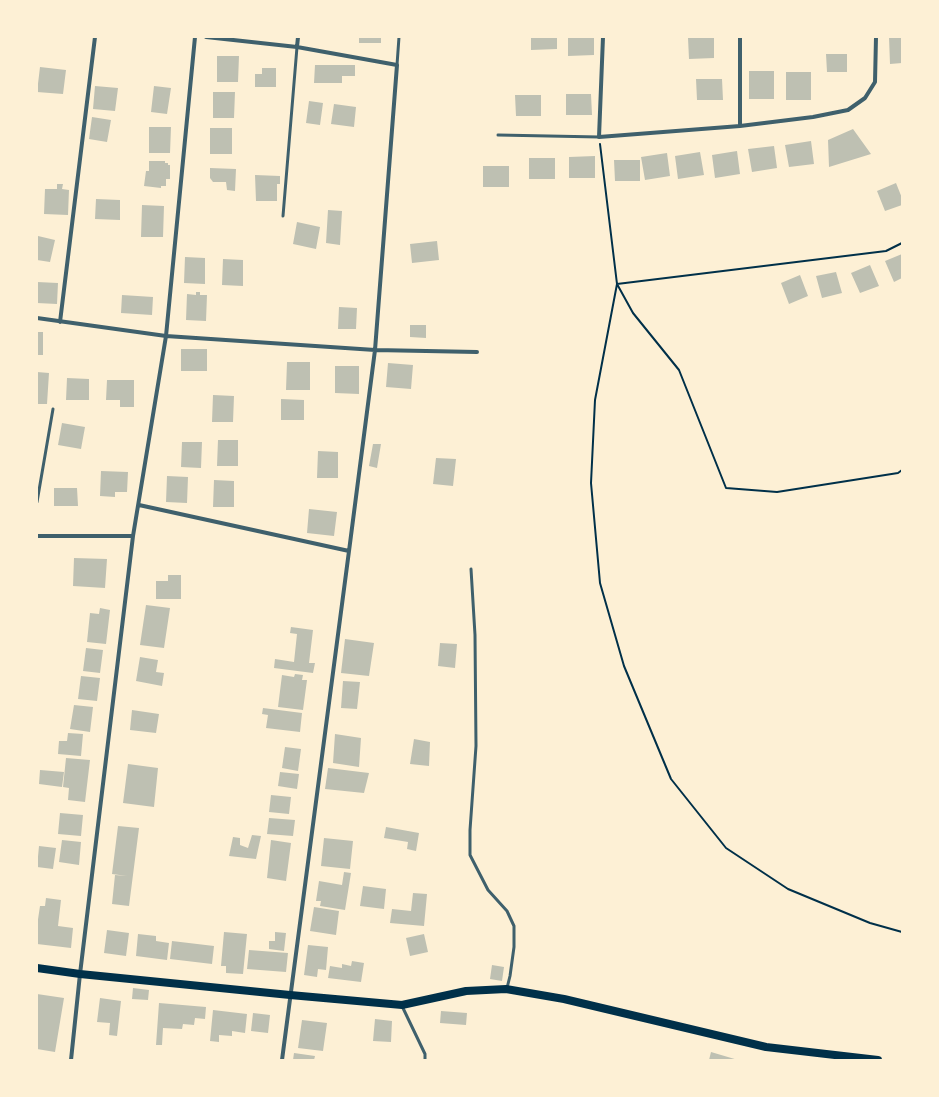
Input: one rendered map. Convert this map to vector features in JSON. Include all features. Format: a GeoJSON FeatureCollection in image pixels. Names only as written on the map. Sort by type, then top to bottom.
{"type":"FeatureCollection","features":[{"type":"Feature","properties":{"kind":"main road"},"geometry":{"type":"LineString","coordinates":[[37,968],[80,974],[402,1005],[466,991],[506,989],[564,999],[766,1047],[878,1060]]}},
{"type":"Feature","properties":{"kind":"street"},"geometry":{"type":"LineString","coordinates":[[60,322],[96,37]]}},
{"type":"Feature","properties":{"kind":"street"},"geometry":{"type":"LineString","coordinates":[[71,1060],[133,536],[166,336],[195,37]]}},
{"type":"Feature","properties":{"kind":"street"},"geometry":{"type":"LineString","coordinates":[[206,37],[298,47],[397,65],[375,350],[282,1060]]}},
{"type":"Feature","properties":{"kind":"street"},"geometry":{"type":"LineString","coordinates":[[298,37],[298,47]]}},
{"type":"Feature","properties":{"kind":"street"},"geometry":{"type":"LineString","coordinates":[[603,37],[599,137],[740,126],[813,118],[848,110],[865,98],[875,82],[876,37]]}},
{"type":"Feature","properties":{"kind":"street"},"geometry":{"type":"LineString","coordinates":[[740,37],[740,126]]}},
{"type":"Feature","properties":{"kind":"street"},"geometry":{"type":"LineString","coordinates":[[37,318],[166,336],[375,350],[477,352]]}},
{"type":"Feature","properties":{"kind":"street"},"geometry":{"type":"LineString","coordinates":[[139,505],[349,551]]}},
{"type":"Feature","properties":{"kind":"street"},"geometry":{"type":"LineString","coordinates":[[37,536],[133,536]]}},
{"type":"Feature","properties":{"kind":"lane"},"geometry":{"type":"LineString","coordinates":[[397,65],[399,37]]}},
{"type":"Feature","properties":{"kind":"lane"},"geometry":{"type":"LineString","coordinates":[[283,216],[298,47]]}},
{"type":"Feature","properties":{"kind":"lane"},"geometry":{"type":"LineString","coordinates":[[498,135],[599,137]]}},
{"type":"Feature","properties":{"kind":"lane"},"geometry":{"type":"LineString","coordinates":[[37,502],[53,409]]}},
{"type":"Feature","properties":{"kind":"lane"},"geometry":{"type":"LineString","coordinates":[[470,569],[475,635],[476,746],[470,830],[470,855],[488,890],[507,911],[514,926],[514,947],[510,976],[506,989]]}},
{"type":"Feature","properties":{"kind":"lane"},"geometry":{"type":"LineString","coordinates":[[402,1005],[425,1054],[425,1060]]}},
{"type":"Feature","properties":{"kind":"path"},"geometry":{"type":"LineString","coordinates":[[599,137],[617,284],[595,400],[591,483],[600,583],[624,666],[671,778],[726,848],[788,889],[870,923],[902,932]]}},
{"type":"Feature","properties":{"kind":"path"},"geometry":{"type":"LineString","coordinates":[[617,284],[886,252],[902,243]]}},
{"type":"Feature","properties":{"kind":"path"},"geometry":{"type":"LineString","coordinates":[[617,284],[633,313],[679,370],[726,488],[777,492],[898,473],[902,470]]}},
{"type":"Feature","properties":{"kind":"building"},"geometry":{"type":"Polygon","coordinates":[[[359,37],[381,37],[381,43],[359,43],[359,37]]]}},
{"type":"Feature","properties":{"kind":"building"},"geometry":{"type":"Polygon","coordinates":[[[531,37],[557,37],[557,49],[531,50],[531,37]]]}},
{"type":"Feature","properties":{"kind":"building"},"geometry":{"type":"Polygon","coordinates":[[[568,37],[594,37],[594,55],[568,56],[568,37]]]}},
{"type":"Feature","properties":{"kind":"building"},"geometry":{"type":"Polygon","coordinates":[[[714,37],[714,58],[689,59],[688,38],[714,37]]]}},
{"type":"Feature","properties":{"kind":"building"},"geometry":{"type":"Polygon","coordinates":[[[889,37],[902,37],[902,63],[890,64],[889,37]]]}},
{"type":"Feature","properties":{"kind":"building"},"geometry":{"type":"Polygon","coordinates":[[[826,54],[847,54],[847,72],[827,72],[826,54]]]}},
{"type":"Feature","properties":{"kind":"building"},"geometry":{"type":"Polygon","coordinates":[[[217,56],[239,56],[238,82],[217,82],[217,56]]]}},
{"type":"Feature","properties":{"kind":"building"},"geometry":{"type":"Polygon","coordinates":[[[315,65],[355,65],[355,76],[342,76],[342,83],[314,83],[315,65]]]}},
{"type":"Feature","properties":{"kind":"building"},"geometry":{"type":"Polygon","coordinates":[[[40,67],[66,70],[63,94],[37,92],[40,67]]]}},
{"type":"Feature","properties":{"kind":"building"},"geometry":{"type":"Polygon","coordinates":[[[262,68],[276,68],[276,87],[255,87],[255,74],[262,74],[262,68]]]}},
{"type":"Feature","properties":{"kind":"building"},"geometry":{"type":"Polygon","coordinates":[[[749,71],[774,71],[774,99],[749,99],[749,71]]]}},
{"type":"Feature","properties":{"kind":"building"},"geometry":{"type":"Polygon","coordinates":[[[786,72],[811,72],[811,100],[786,100],[786,72]]]}},
{"type":"Feature","properties":{"kind":"building"},"geometry":{"type":"Polygon","coordinates":[[[696,79],[722,79],[723,100],[697,100],[696,79]]]}},
{"type":"Feature","properties":{"kind":"building"},"geometry":{"type":"Polygon","coordinates":[[[95,86],[118,88],[115,111],[93,109],[95,86]]]}},
{"type":"Feature","properties":{"kind":"building"},"geometry":{"type":"Polygon","coordinates":[[[154,86],[171,88],[167,114],[151,112],[154,86]]]}},
{"type":"Feature","properties":{"kind":"building"},"geometry":{"type":"Polygon","coordinates":[[[213,92],[235,92],[234,118],[213,118],[213,92]]]}},
{"type":"Feature","properties":{"kind":"building"},"geometry":{"type":"Polygon","coordinates":[[[566,94],[591,94],[592,115],[566,115],[566,94]]]}},
{"type":"Feature","properties":{"kind":"building"},"geometry":{"type":"Polygon","coordinates":[[[515,95],[541,95],[541,116],[516,116],[515,95]]]}},
{"type":"Feature","properties":{"kind":"building"},"geometry":{"type":"Polygon","coordinates":[[[309,101],[323,103],[320,125],[306,123],[309,101]]]}},
{"type":"Feature","properties":{"kind":"building"},"geometry":{"type":"Polygon","coordinates":[[[334,104],[356,107],[354,127],[331,124],[334,104]]]}},
{"type":"Feature","properties":{"kind":"building"},"geometry":{"type":"Polygon","coordinates":[[[92,117],[111,120],[107,142],[89,139],[92,117]]]}},
{"type":"Feature","properties":{"kind":"building"},"geometry":{"type":"Polygon","coordinates":[[[149,127],[171,127],[170,153],[149,153],[149,127]]]}},
{"type":"Feature","properties":{"kind":"building"},"geometry":{"type":"Polygon","coordinates":[[[210,128],[232,128],[232,154],[210,154],[210,128]]]}},
{"type":"Feature","properties":{"kind":"building"},"geometry":{"type":"Polygon","coordinates":[[[853,129],[871,154],[829,167],[828,140],[853,129]]]}},
{"type":"Feature","properties":{"kind":"building"},"geometry":{"type":"Polygon","coordinates":[[[811,141],[814,164],[789,167],[785,145],[811,141]]]}},
{"type":"Feature","properties":{"kind":"building"},"geometry":{"type":"Polygon","coordinates":[[[774,146],[777,168],[752,172],[748,149],[774,146]]]}},
{"type":"Feature","properties":{"kind":"building"},"geometry":{"type":"Polygon","coordinates":[[[737,151],[740,174],[715,178],[712,155],[737,151]]]}},
{"type":"Feature","properties":{"kind":"building"},"geometry":{"type":"Polygon","coordinates":[[[700,152],[704,175],[678,179],[675,156],[700,152]]]}},
{"type":"Feature","properties":{"kind":"building"},"geometry":{"type":"Polygon","coordinates":[[[667,153],[670,176],[645,180],[641,157],[667,153]]]}},
{"type":"Feature","properties":{"kind":"building"},"geometry":{"type":"Polygon","coordinates":[[[595,156],[595,178],[569,178],[569,157],[595,156]]]}},
{"type":"Feature","properties":{"kind":"building"},"geometry":{"type":"Polygon","coordinates":[[[529,158],[555,158],[555,179],[529,179],[529,158]]]}},
{"type":"Feature","properties":{"kind":"building"},"geometry":{"type":"Polygon","coordinates":[[[614,160],[640,160],[640,181],[615,181],[614,160]]]}},
{"type":"Feature","properties":{"kind":"building"},"geometry":{"type":"Polygon","coordinates":[[[149,161],[165,161],[165,163],[170,165],[170,179],[166,179],[166,186],[161,186],[161,188],[144,186],[146,171],[149,171],[149,161]]]}},
{"type":"Feature","properties":{"kind":"building"},"geometry":{"type":"Polygon","coordinates":[[[483,166],[509,166],[509,187],[483,187],[483,166]]]}},
{"type":"Feature","properties":{"kind":"building"},"geometry":{"type":"Polygon","coordinates":[[[210,168],[236,169],[235,191],[227,190],[226,182],[213,182],[210,178],[210,168]]]}},
{"type":"Feature","properties":{"kind":"building"},"geometry":{"type":"Polygon","coordinates":[[[255,175],[280,176],[280,184],[277,184],[277,201],[256,201],[255,175]]]}},
{"type":"Feature","properties":{"kind":"building"},"geometry":{"type":"Polygon","coordinates":[[[896,183],[902,198],[902,205],[885,211],[877,191],[896,183]]]}},
{"type":"Feature","properties":{"kind":"building"},"geometry":{"type":"Polygon","coordinates":[[[57,184],[63,184],[62,189],[69,190],[68,215],[44,214],[45,189],[57,189],[57,184]]]}},
{"type":"Feature","properties":{"kind":"building"},"geometry":{"type":"Polygon","coordinates":[[[96,199],[120,200],[120,220],[95,219],[96,199]]]}},
{"type":"Feature","properties":{"kind":"building"},"geometry":{"type":"Polygon","coordinates":[[[142,205],[164,206],[163,237],[141,237],[142,205]]]}},
{"type":"Feature","properties":{"kind":"building"},"geometry":{"type":"Polygon","coordinates":[[[328,210],[342,211],[340,245],[326,243],[328,210]]]}},
{"type":"Feature","properties":{"kind":"building"},"geometry":{"type":"Polygon","coordinates":[[[297,222],[320,227],[316,249],[293,244],[297,222]]]}},
{"type":"Feature","properties":{"kind":"building"},"geometry":{"type":"Polygon","coordinates":[[[38,236],[55,240],[50,262],[37,260],[38,236]]]}},
{"type":"Feature","properties":{"kind":"building"},"geometry":{"type":"Polygon","coordinates":[[[437,241],[439,260],[412,263],[410,244],[437,241]]]}},
{"type":"Feature","properties":{"kind":"building"},"geometry":{"type":"Polygon","coordinates":[[[902,254],[902,278],[894,282],[885,261],[902,254]]]}},
{"type":"Feature","properties":{"kind":"building"},"geometry":{"type":"Polygon","coordinates":[[[185,257],[205,258],[205,284],[184,283],[185,257]]]}},
{"type":"Feature","properties":{"kind":"building"},"geometry":{"type":"Polygon","coordinates":[[[223,259],[243,260],[243,286],[222,285],[223,259]]]}},
{"type":"Feature","properties":{"kind":"building"},"geometry":{"type":"Polygon","coordinates":[[[870,265],[879,286],[860,293],[851,273],[870,265]]]}},
{"type":"Feature","properties":{"kind":"building"},"geometry":{"type":"Polygon","coordinates":[[[836,272],[842,293],[822,298],[816,276],[836,272]]]}},
{"type":"Feature","properties":{"kind":"building"},"geometry":{"type":"Polygon","coordinates":[[[800,275],[808,296],[789,304],[781,283],[800,275]]]}},
{"type":"Feature","properties":{"kind":"building"},"geometry":{"type":"Polygon","coordinates":[[[37,282],[58,283],[57,304],[37,303],[37,282]]]}},
{"type":"Feature","properties":{"kind":"building"},"geometry":{"type":"Polygon","coordinates":[[[196,292],[200,292],[200,295],[207,295],[206,321],[186,320],[187,294],[196,295],[196,292]]]}},
{"type":"Feature","properties":{"kind":"building"},"geometry":{"type":"Polygon","coordinates":[[[122,295],[153,297],[152,315],[121,313],[122,295]]]}},
{"type":"Feature","properties":{"kind":"building"},"geometry":{"type":"Polygon","coordinates":[[[339,307],[357,308],[356,329],[338,329],[339,307]]]}},
{"type":"Feature","properties":{"kind":"building"},"geometry":{"type":"Polygon","coordinates":[[[410,325],[426,325],[426,338],[410,337],[410,325]]]}},
{"type":"Feature","properties":{"kind":"building"},"geometry":{"type":"Polygon","coordinates":[[[37,332],[43,332],[43,355],[37,355],[37,332]]]}},
{"type":"Feature","properties":{"kind":"building"},"geometry":{"type":"Polygon","coordinates":[[[181,349],[207,349],[207,371],[181,371],[181,349]]]}},
{"type":"Feature","properties":{"kind":"building"},"geometry":{"type":"Polygon","coordinates":[[[287,362],[310,362],[310,390],[286,390],[287,362]]]}},
{"type":"Feature","properties":{"kind":"building"},"geometry":{"type":"Polygon","coordinates":[[[388,363],[413,365],[411,389],[386,387],[388,363]]]}},
{"type":"Feature","properties":{"kind":"building"},"geometry":{"type":"Polygon","coordinates":[[[335,366],[359,366],[359,394],[335,393],[335,366]]]}},
{"type":"Feature","properties":{"kind":"building"},"geometry":{"type":"Polygon","coordinates":[[[37,372],[49,373],[47,404],[37,404],[37,372]]]}},
{"type":"Feature","properties":{"kind":"building"},"geometry":{"type":"Polygon","coordinates":[[[67,378],[89,379],[89,400],[66,400],[67,378]]]}},
{"type":"Feature","properties":{"kind":"building"},"geometry":{"type":"Polygon","coordinates":[[[107,380],[134,380],[134,407],[120,407],[120,400],[106,400],[107,380]]]}},
{"type":"Feature","properties":{"kind":"building"},"geometry":{"type":"Polygon","coordinates":[[[213,395],[234,396],[233,422],[212,422],[213,395]]]}},
{"type":"Feature","properties":{"kind":"building"},"geometry":{"type":"Polygon","coordinates":[[[281,399],[304,400],[304,420],[281,420],[281,399]]]}},
{"type":"Feature","properties":{"kind":"building"},"geometry":{"type":"Polygon","coordinates":[[[62,423],[85,427],[81,449],[58,445],[62,423]]]}},
{"type":"Feature","properties":{"kind":"building"},"geometry":{"type":"Polygon","coordinates":[[[218,440],[238,440],[238,466],[217,466],[218,440]]]}},
{"type":"Feature","properties":{"kind":"building"},"geometry":{"type":"Polygon","coordinates":[[[182,442],[202,442],[201,468],[181,467],[182,442]]]}},
{"type":"Feature","properties":{"kind":"building"},"geometry":{"type":"Polygon","coordinates":[[[373,444],[381,444],[377,468],[369,466],[373,444]]]}},
{"type":"Feature","properties":{"kind":"building"},"geometry":{"type":"Polygon","coordinates":[[[318,451],[338,452],[338,478],[317,478],[318,451]]]}},
{"type":"Feature","properties":{"kind":"building"},"geometry":{"type":"Polygon","coordinates":[[[436,458],[456,459],[453,486],[433,484],[436,458]]]}},
{"type":"Feature","properties":{"kind":"building"},"geometry":{"type":"Polygon","coordinates":[[[101,471],[128,472],[127,492],[115,492],[115,497],[100,496],[101,471]]]}},
{"type":"Feature","properties":{"kind":"building"},"geometry":{"type":"Polygon","coordinates":[[[167,476],[188,477],[187,503],[166,502],[167,476]]]}},
{"type":"Feature","properties":{"kind":"building"},"geometry":{"type":"Polygon","coordinates":[[[214,480],[234,481],[234,507],[213,507],[214,480]]]}},
{"type":"Feature","properties":{"kind":"building"},"geometry":{"type":"Polygon","coordinates":[[[54,488],[77,488],[78,506],[54,506],[54,488]]]}},
{"type":"Feature","properties":{"kind":"building"},"geometry":{"type":"Polygon","coordinates":[[[309,509],[337,512],[334,536],[307,533],[309,509]]]}},
{"type":"Feature","properties":{"kind":"building"},"geometry":{"type":"Polygon","coordinates":[[[74,558],[107,559],[105,588],[73,586],[74,558]]]}},
{"type":"Feature","properties":{"kind":"building"},"geometry":{"type":"Polygon","coordinates":[[[168,575],[181,575],[181,599],[156,599],[156,581],[168,581],[168,575]]]}},
{"type":"Feature","properties":{"kind":"building"},"geometry":{"type":"Polygon","coordinates":[[[146,605],[170,608],[164,648],[140,645],[146,605]]]}},
{"type":"Feature","properties":{"kind":"building"},"geometry":{"type":"Polygon","coordinates":[[[100,608],[110,610],[106,644],[87,642],[90,613],[99,614],[100,608]]]}},
{"type":"Feature","properties":{"kind":"building"},"geometry":{"type":"Polygon","coordinates":[[[291,627],[313,630],[309,663],[315,663],[313,673],[274,668],[275,659],[294,662],[297,634],[290,633],[291,627]]]}},
{"type":"Feature","properties":{"kind":"building"},"geometry":{"type":"Polygon","coordinates":[[[345,639],[374,643],[369,676],[341,673],[345,639]]]}},
{"type":"Feature","properties":{"kind":"building"},"geometry":{"type":"Polygon","coordinates":[[[440,643],[457,644],[455,668],[438,666],[440,643]]]}},
{"type":"Feature","properties":{"kind":"building"},"geometry":{"type":"Polygon","coordinates":[[[86,648],[103,650],[100,673],[83,671],[86,648]]]}},
{"type":"Feature","properties":{"kind":"building"},"geometry":{"type":"Polygon","coordinates":[[[140,657],[158,660],[156,672],[164,673],[162,686],[136,681],[140,657]]]}},
{"type":"Feature","properties":{"kind":"building"},"geometry":{"type":"Polygon","coordinates":[[[295,674],[303,675],[302,680],[307,680],[303,710],[278,707],[282,675],[294,677],[295,674]]]}},
{"type":"Feature","properties":{"kind":"building"},"geometry":{"type":"Polygon","coordinates":[[[81,676],[100,678],[97,701],[78,699],[81,676]]]}},
{"type":"Feature","properties":{"kind":"building"},"geometry":{"type":"Polygon","coordinates":[[[343,681],[360,682],[357,709],[341,708],[343,681]]]}},
{"type":"Feature","properties":{"kind":"building"},"geometry":{"type":"Polygon","coordinates":[[[74,705],[93,707],[90,732],[70,729],[74,705]]]}},
{"type":"Feature","properties":{"kind":"building"},"geometry":{"type":"Polygon","coordinates":[[[263,708],[302,713],[300,732],[266,728],[268,715],[262,714],[263,708]]]}},
{"type":"Feature","properties":{"kind":"building"},"geometry":{"type":"Polygon","coordinates":[[[132,710],[159,714],[156,733],[130,730],[132,710]]]}},
{"type":"Feature","properties":{"kind":"building"},"geometry":{"type":"Polygon","coordinates":[[[68,733],[83,734],[81,756],[58,754],[59,741],[67,741],[68,733]]]}},
{"type":"Feature","properties":{"kind":"building"},"geometry":{"type":"Polygon","coordinates":[[[335,734],[361,738],[359,767],[333,763],[335,734]]]}},
{"type":"Feature","properties":{"kind":"building"},"geometry":{"type":"Polygon","coordinates":[[[414,739],[430,742],[429,766],[410,764],[414,739]]]}},
{"type":"Feature","properties":{"kind":"building"},"geometry":{"type":"Polygon","coordinates":[[[285,747],[301,749],[298,771],[282,768],[285,747]]]}},
{"type":"Feature","properties":{"kind":"building"},"geometry":{"type":"Polygon","coordinates":[[[66,758],[90,760],[85,802],[68,800],[69,788],[63,787],[66,758]]]}},
{"type":"Feature","properties":{"kind":"building"},"geometry":{"type":"Polygon","coordinates":[[[128,764],[158,768],[154,807],[123,803],[128,764]]]}},
{"type":"Feature","properties":{"kind":"building"},"geometry":{"type":"Polygon","coordinates":[[[328,768],[369,773],[364,793],[325,789],[328,768]]]}},
{"type":"Feature","properties":{"kind":"building"},"geometry":{"type":"Polygon","coordinates":[[[40,770],[64,772],[62,787],[39,784],[40,770]]]}},
{"type":"Feature","properties":{"kind":"building"},"geometry":{"type":"Polygon","coordinates":[[[280,772],[299,774],[297,789],[278,786],[280,772]]]}},
{"type":"Feature","properties":{"kind":"building"},"geometry":{"type":"Polygon","coordinates":[[[271,795],[291,797],[289,814],[269,812],[271,795]]]}},
{"type":"Feature","properties":{"kind":"building"},"geometry":{"type":"Polygon","coordinates":[[[60,813],[83,815],[81,836],[58,834],[60,813]]]}},
{"type":"Feature","properties":{"kind":"building"},"geometry":{"type":"Polygon","coordinates":[[[269,818],[295,820],[293,836],[267,834],[269,818]]]}},
{"type":"Feature","properties":{"kind":"building"},"geometry":{"type":"Polygon","coordinates":[[[118,826],[139,828],[129,906],[112,904],[115,875],[127,876],[112,874],[118,826]]]}},
{"type":"Feature","properties":{"kind":"building"},"geometry":{"type":"Polygon","coordinates":[[[386,827],[419,833],[416,851],[407,849],[408,842],[384,838],[386,827]]]}},
{"type":"Feature","properties":{"kind":"building"},"geometry":{"type":"Polygon","coordinates":[[[252,835],[261,836],[256,859],[229,856],[233,837],[240,838],[240,845],[248,848],[252,835]]]}},
{"type":"Feature","properties":{"kind":"building"},"geometry":{"type":"Polygon","coordinates":[[[324,838],[353,841],[350,869],[321,866],[324,838]]]}},
{"type":"Feature","properties":{"kind":"building"},"geometry":{"type":"Polygon","coordinates":[[[62,840],[81,842],[79,865],[59,862],[62,840]]]}},
{"type":"Feature","properties":{"kind":"building"},"geometry":{"type":"Polygon","coordinates":[[[271,840],[291,843],[286,881],[267,878],[271,840]]]}},
{"type":"Feature","properties":{"kind":"building"},"geometry":{"type":"Polygon","coordinates":[[[39,846],[56,848],[53,869],[37,867],[39,846]]]}},
{"type":"Feature","properties":{"kind":"building"},"geometry":{"type":"Polygon","coordinates":[[[344,872],[351,873],[345,910],[320,906],[321,901],[316,901],[319,881],[342,885],[344,872]]]}},
{"type":"Feature","properties":{"kind":"building"},"geometry":{"type":"Polygon","coordinates":[[[363,886],[386,889],[384,909],[360,906],[363,886]]]}},
{"type":"Feature","properties":{"kind":"building"},"geometry":{"type":"Polygon","coordinates":[[[413,893],[427,894],[424,926],[390,923],[392,909],[411,911],[413,893]]]}},
{"type":"Feature","properties":{"kind":"building"},"geometry":{"type":"Polygon","coordinates":[[[46,898],[61,900],[58,926],[73,928],[71,948],[37,944],[37,926],[40,906],[45,906],[46,898]]]}},
{"type":"Feature","properties":{"kind":"building"},"geometry":{"type":"Polygon","coordinates":[[[314,907],[339,911],[336,935],[310,931],[314,907]]]}},
{"type":"Feature","properties":{"kind":"building"},"geometry":{"type":"Polygon","coordinates":[[[107,930],[129,933],[126,956],[104,953],[107,930]]]}},
{"type":"Feature","properties":{"kind":"building"},"geometry":{"type":"Polygon","coordinates":[[[224,932],[247,934],[243,974],[226,973],[226,966],[221,966],[224,932]]]}},
{"type":"Feature","properties":{"kind":"building"},"geometry":{"type":"Polygon","coordinates":[[[275,932],[286,933],[284,951],[269,949],[269,941],[275,941],[275,932]]]}},
{"type":"Feature","properties":{"kind":"building"},"geometry":{"type":"Polygon","coordinates":[[[138,934],[156,936],[156,941],[169,943],[167,960],[136,956],[138,934]]]}},
{"type":"Feature","properties":{"kind":"building"},"geometry":{"type":"Polygon","coordinates":[[[424,934],[428,952],[410,956],[406,938],[424,934]]]}},
{"type":"Feature","properties":{"kind":"building"},"geometry":{"type":"Polygon","coordinates":[[[172,941],[214,946],[212,964],[170,959],[172,941]]]}},
{"type":"Feature","properties":{"kind":"building"},"geometry":{"type":"Polygon","coordinates":[[[308,945],[328,947],[326,970],[318,969],[317,977],[304,975],[308,945]]]}},
{"type":"Feature","properties":{"kind":"building"},"geometry":{"type":"Polygon","coordinates":[[[249,950],[288,953],[286,972],[247,969],[249,950]]]}},
{"type":"Feature","properties":{"kind":"building"},"geometry":{"type":"Polygon","coordinates":[[[352,961],[364,963],[361,982],[328,978],[330,966],[342,968],[342,964],[351,966],[352,961]]]}},
{"type":"Feature","properties":{"kind":"building"},"geometry":{"type":"Polygon","coordinates":[[[492,965],[504,967],[502,981],[490,979],[492,965]]]}},
{"type":"Feature","properties":{"kind":"building"},"geometry":{"type":"Polygon","coordinates":[[[133,988],[149,990],[148,1000],[132,999],[133,988]]]}},
{"type":"Feature","properties":{"kind":"building"},"geometry":{"type":"Polygon","coordinates":[[[37,994],[64,998],[55,1052],[37,1049],[37,994]]]}},
{"type":"Feature","properties":{"kind":"building"},"geometry":{"type":"Polygon","coordinates":[[[100,998],[121,1001],[117,1036],[109,1035],[110,1023],[97,1022],[100,998]]]}},
{"type":"Feature","properties":{"kind":"building"},"geometry":{"type":"Polygon","coordinates":[[[159,1003],[206,1007],[205,1019],[195,1018],[194,1025],[183,1024],[182,1029],[163,1028],[162,1045],[156,1045],[159,1003]]]}},
{"type":"Feature","properties":{"kind":"building"},"geometry":{"type":"Polygon","coordinates":[[[213,1010],[247,1014],[245,1033],[232,1031],[232,1036],[219,1035],[219,1042],[210,1041],[213,1010]]]}},
{"type":"Feature","properties":{"kind":"building"},"geometry":{"type":"Polygon","coordinates":[[[441,1011],[467,1013],[466,1025],[440,1023],[441,1011]]]}},
{"type":"Feature","properties":{"kind":"building"},"geometry":{"type":"Polygon","coordinates":[[[253,1013],[270,1015],[268,1033],[251,1031],[253,1013]]]}},
{"type":"Feature","properties":{"kind":"building"},"geometry":{"type":"Polygon","coordinates":[[[375,1019],[392,1021],[391,1042],[373,1041],[375,1019]]]}},
{"type":"Feature","properties":{"kind":"building"},"geometry":{"type":"Polygon","coordinates":[[[302,1020],[327,1023],[323,1051],[298,1048],[302,1020]]]}},
{"type":"Feature","properties":{"kind":"building"},"geometry":{"type":"Polygon","coordinates":[[[711,1052],[738,1060],[709,1060],[711,1052]]]}},
{"type":"Feature","properties":{"kind":"building"},"geometry":{"type":"Polygon","coordinates":[[[294,1053],[315,1056],[314,1060],[293,1060],[294,1053]]]}}]}
